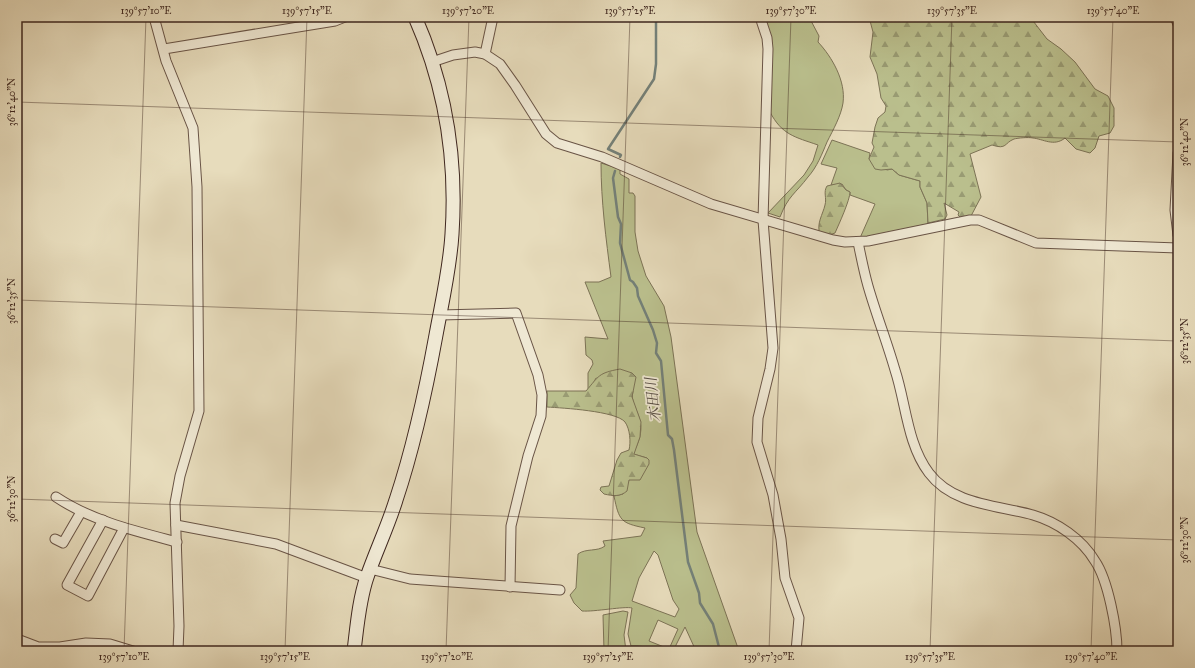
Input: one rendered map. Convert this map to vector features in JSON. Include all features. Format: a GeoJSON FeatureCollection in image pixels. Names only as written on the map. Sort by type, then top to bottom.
{"type":"FeatureCollection","features":[{"type":"Feature","properties":{"kind":"street"},"geometry":{"type":"LineString","coordinates":[[154,17],[164,49],[166,61],[193,128],[198,187],[199,411],[180,476],[175,503],[177,542],[178,651]]}},
{"type":"Feature","properties":{"kind":"street"},"geometry":{"type":"LineString","coordinates":[[164,49],[335,21],[345,17]]}},
{"type":"Feature","properties":{"kind":"street"},"geometry":{"type":"LineString","coordinates":[[354,651],[368,573],[396,500],[414,437],[440,315],[452,235],[453,181],[449,136],[432,62],[415,17]]}},
{"type":"Feature","properties":{"kind":"street"},"geometry":{"type":"LineString","coordinates":[[485,54],[493,17]]}},
{"type":"Feature","properties":{"kind":"street"},"geometry":{"type":"LineString","coordinates":[[760,17],[767,38],[768,49],[763,220],[772,348],[770,369],[758,418],[757,442],[773,495],[786,578],[799,618],[796,651]]}},
{"type":"Feature","properties":{"kind":"street"},"geometry":{"type":"LineString","coordinates":[[1176,17],[1178,24]]}},
{"type":"Feature","properties":{"kind":"street"},"geometry":{"type":"LineString","coordinates":[[432,62],[460,54],[475,52],[485,54],[500,64],[546,134],[557,143],[602,157],[711,204],[832,240],[858,242],[970,220],[979,220],[1036,243],[1178,248]]}},
{"type":"Feature","properties":{"kind":"street"},"geometry":{"type":"LineString","coordinates":[[1178,153],[1175,210],[1178,235]]}},
{"type":"Feature","properties":{"kind":"street"},"geometry":{"type":"LineString","coordinates":[[858,242],[867,285],[895,369],[913,439],[926,468],[944,486],[962,497],[981,504],[1033,515],[1051,522],[1082,543],[1096,562],[1106,590],[1117,635],[1117,651]]}},
{"type":"Feature","properties":{"kind":"street"},"geometry":{"type":"LineString","coordinates":[[440,315],[516,313],[538,375],[542,395],[541,416],[528,456],[510,526],[510,587]]}},
{"type":"Feature","properties":{"kind":"street"},"geometry":{"type":"LineString","coordinates":[[56,497],[81,512],[124,528],[177,542]]}},
{"type":"Feature","properties":{"kind":"street"},"geometry":{"type":"LineString","coordinates":[[55,539],[63,543],[81,512]]}},
{"type":"Feature","properties":{"kind":"street"},"geometry":{"type":"LineString","coordinates":[[103,520],[67,585],[88,596],[124,528]]}},
{"type":"Feature","properties":{"kind":"street"},"geometry":{"type":"LineString","coordinates":[[176,525],[276,544],[368,573],[410,579],[560,590]]}},
{"type":"Feature","properties":{"kind":"street"},"geometry":{"type":"LineString","coordinates":[[17,639],[38,647],[60,647],[86,643],[110,644],[133,651]]}},
{"type":"Feature","properties":{"kind":"green space"},"geometry":{"type":"Polygon","coordinates":[[[764,17],[773,17],[789,21],[795,17],[809,17],[819,36],[818,42],[837,70],[843,95],[843,103],[840,113],[819,160],[811,173],[789,199],[780,217],[768,213],[804,175],[813,161],[818,145],[796,137],[784,130],[779,126],[770,112],[764,17]]]}},
{"type":"Feature","properties":{"kind":"green space"},"geometry":{"type":"Polygon","coordinates":[[[869,17],[1030,17],[1047,39],[1075,62],[1095,89],[1108,96],[1114,108],[1114,126],[1110,133],[1099,136],[1095,148],[1090,153],[1076,149],[1065,138],[1057,142],[1049,142],[1026,138],[1014,139],[1000,147],[992,145],[970,154],[981,197],[971,216],[961,218],[958,215],[959,212],[944,203],[947,215],[945,219],[928,223],[927,203],[920,187],[920,181],[899,175],[892,169],[875,169],[869,159],[874,147],[872,143],[875,127],[878,118],[885,112],[886,106],[881,98],[877,74],[870,57],[873,32],[869,17]]]}},
{"type":"Feature","properties":{"kind":"green space"},"geometry":{"type":"Polygon","coordinates":[[[832,140],[870,153],[869,159],[887,170],[892,169],[899,175],[920,181],[920,187],[927,203],[928,224],[860,238],[875,204],[850,195],[850,192],[846,190],[842,184],[831,185],[837,168],[821,164],[832,140]]]}},
{"type":"Feature","properties":{"kind":"green space"},"geometry":{"type":"Polygon","coordinates":[[[601,163],[620,169],[620,174],[629,179],[629,193],[633,193],[635,196],[635,232],[638,251],[646,276],[664,306],[671,337],[697,532],[739,651],[696,651],[685,627],[673,651],[631,646],[628,634],[632,608],[582,611],[574,603],[570,595],[576,588],[578,554],[584,551],[602,548],[605,546],[603,541],[641,536],[645,528],[622,520],[614,496],[623,494],[629,480],[647,458],[633,454],[638,442],[641,425],[632,395],[633,391],[596,378],[590,389],[588,389],[588,373],[593,364],[592,360],[586,355],[585,337],[608,339],[585,282],[599,282],[611,277],[604,220],[601,163]],[[654,551],[639,578],[632,601],[675,617],[679,609],[673,600],[658,555],[654,551]],[[658,620],[649,641],[669,649],[678,629],[658,620]]]}},
{"type":"Feature","properties":{"kind":"green space"},"geometry":{"type":"Polygon","coordinates":[[[840,183],[850,192],[844,212],[835,233],[829,235],[820,234],[820,219],[824,208],[826,188],[827,186],[840,183]]]}},
{"type":"Feature","properties":{"kind":"green space"},"geometry":{"type":"Polygon","coordinates":[[[620,369],[632,373],[636,377],[632,397],[641,422],[640,437],[634,454],[647,458],[649,460],[649,464],[640,480],[629,480],[627,491],[613,496],[604,494],[600,490],[601,487],[609,486],[617,460],[621,453],[629,450],[630,436],[625,422],[620,418],[601,413],[576,409],[547,407],[547,391],[586,391],[603,374],[620,369]]]}},
{"type":"Feature","properties":{"kind":"green space"},"geometry":{"type":"Polygon","coordinates":[[[623,611],[628,612],[624,635],[626,651],[604,651],[603,615],[623,611]]]}},
{"type":"Feature","properties":{"kind":"waterway","name":"木田川"},"geometry":{"type":"LineString","coordinates":[[620,157],[621,155],[608,149],[654,79],[656,64],[656,17]]}},
{"type":"Feature","properties":{"kind":"waterway","name":"木田川"},"geometry":{"type":"LineString","coordinates":[[615,171],[613,178],[618,217],[621,224],[620,243],[630,280],[637,288],[638,296],[657,343],[656,353],[661,361],[668,435],[672,439],[674,450],[688,562],[699,593],[700,603],[713,624],[720,651]]}}]}
